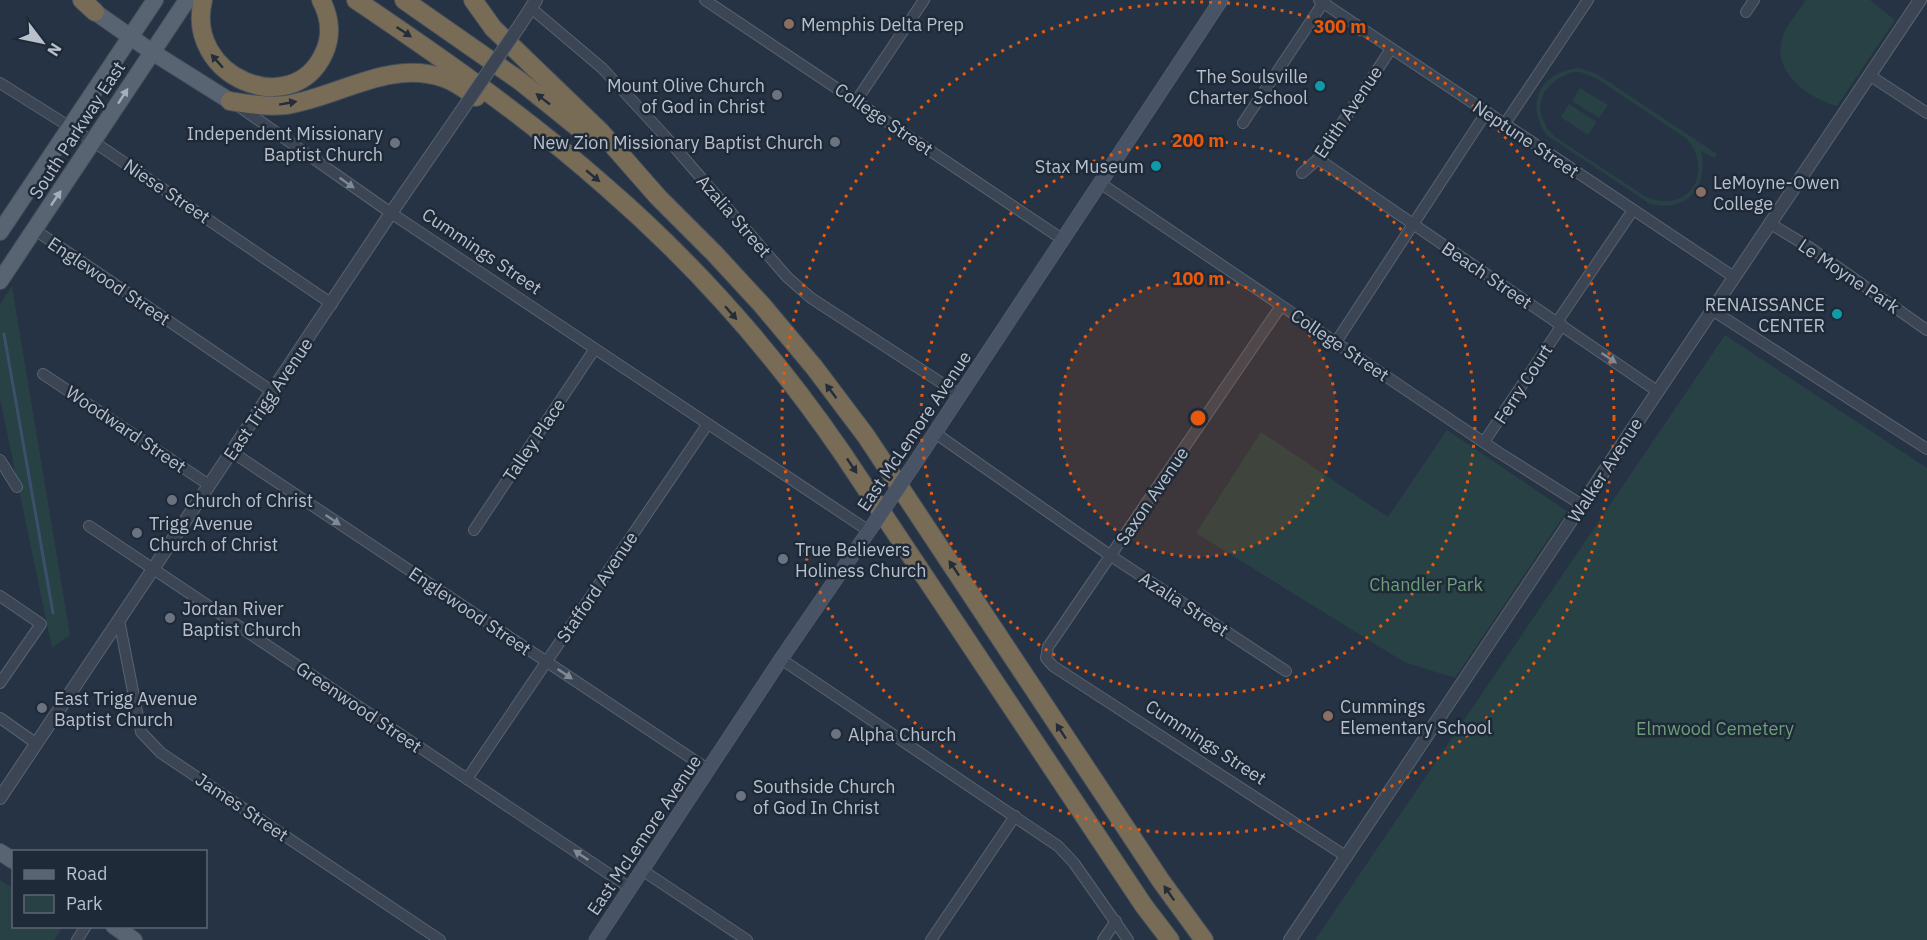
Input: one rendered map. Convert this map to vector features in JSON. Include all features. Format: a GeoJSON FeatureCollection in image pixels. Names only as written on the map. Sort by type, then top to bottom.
{"type":"FeatureCollection","features":[{"type":"Feature","properties":{"kind":"highway"},"geometry":{"type":"LineString","coordinates":[[203,0],[200,26],[203,40],[213,57],[228,72],[240,79],[271,88],[297,82],[312,71],[321,58],[329,33],[328,18],[321,0]]}},
{"type":"Feature","properties":{"kind":"highway"},"geometry":{"type":"LineString","coordinates":[[356,0],[522,118],[606,187],[662,239],[720,299],[819,419],[895,529],[1144,906],[1170,940]]}},
{"type":"Feature","properties":{"kind":"highway"},"geometry":{"type":"LineString","coordinates":[[404,0],[537,94],[652,191]]}},
{"type":"Feature","properties":{"kind":"highway"},"geometry":{"type":"LineString","coordinates":[[473,0],[493,28],[601,132],[652,191],[762,305],[866,436],[1161,881],[1204,940]]}},
{"type":"Feature","properties":{"kind":"highway"},"geometry":{"type":"LineString","coordinates":[[230,100],[252,105],[285,105],[373,78],[398,74],[422,74],[455,83],[487,104],[522,118]]}},
{"type":"Feature","properties":{"kind":"main road","name":"South Parkway East"},"geometry":{"type":"LineString","coordinates":[[0,232],[155,0]]}},
{"type":"Feature","properties":{"kind":"main road","name":"South Parkway East"},"geometry":{"type":"LineString","coordinates":[[0,281],[187,0]]}},
{"type":"Feature","properties":{"kind":"main road","name":"East McLemore Avenue"},"geometry":{"type":"LineString","coordinates":[[596,940],[781,659],[919,458],[1221,0]]}},
{"type":"Feature","properties":{"kind":"main road","name":"Cummings Street"},"geometry":{"type":"LineString","coordinates":[[89,6],[152,52],[230,100]]}},
{"type":"Feature","properties":{"kind":"main road"},"geometry":{"type":"LineString","coordinates":[[116,928],[134,940]]}},
{"type":"Feature","properties":{"kind":"street","name":"Cummings Street"},"geometry":{"type":"LineString","coordinates":[[76,0],[89,6]]}},
{"type":"Feature","properties":{"kind":"street","name":"College Street"},"geometry":{"type":"LineString","coordinates":[[705,0],[1062,239]]}},
{"type":"Feature","properties":{"kind":"street"},"geometry":{"type":"LineString","coordinates":[[856,101],[924,0]]}},
{"type":"Feature","properties":{"kind":"street"},"geometry":{"type":"LineString","coordinates":[[1504,125],[1588,0]]}},
{"type":"Feature","properties":{"kind":"street"},"geometry":{"type":"LineString","coordinates":[[1746,12],[1754,0]]}},
{"type":"Feature","properties":{"kind":"street","name":"Walker Avenue"},"geometry":{"type":"LineString","coordinates":[[1290,940],[1920,0]]}},
{"type":"Feature","properties":{"kind":"street"},"geometry":{"type":"LineString","coordinates":[[1243,123],[1323,1]]}},
{"type":"Feature","properties":{"kind":"street","name":"Neptune Street"},"geometry":{"type":"LineString","coordinates":[[1323,1],[1486,113],[1734,277]]}},
{"type":"Feature","properties":{"kind":"street","name":"East Trigg Avenue"},"geometry":{"type":"LineString","coordinates":[[0,798],[391,213],[534,4]]}},
{"type":"Feature","properties":{"kind":"street","name":"Azalia Street"},"geometry":{"type":"LineString","coordinates":[[534,4],[602,68],[664,135],[787,277],[811,298],[960,394]]}},
{"type":"Feature","properties":{"kind":"street","name":"Edith Avenue"},"geometry":{"type":"LineString","coordinates":[[1302,173],[1318,159],[1391,49]]}},
{"type":"Feature","properties":{"kind":"street"},"geometry":{"type":"LineString","coordinates":[[1869,75],[1927,112]]}},
{"type":"Feature","properties":{"kind":"street","name":"Niese Street"},"geometry":{"type":"LineString","coordinates":[[0,83],[94,142],[332,304]]}},
{"type":"Feature","properties":{"kind":"street","name":"Cummings Street"},"geometry":{"type":"LineString","coordinates":[[230,100],[391,213],[594,350],[707,425],[871,528]]}},
{"type":"Feature","properties":{"kind":"street"},"geometry":{"type":"LineString","coordinates":[[1336,342],[1486,113]]}},
{"type":"Feature","properties":{"kind":"street","name":"Beach Street"},"geometry":{"type":"LineString","coordinates":[[1318,159],[1657,391]]}},
{"type":"Feature","properties":{"kind":"street","name":"College Street"},"geometry":{"type":"LineString","coordinates":[[1100,183],[1484,442],[1582,505]]}},
{"type":"Feature","properties":{"kind":"street","name":"Ferry Court"},"geometry":{"type":"LineString","coordinates":[[1484,442],[1633,210]]}},
{"type":"Feature","properties":{"kind":"street","name":"Le Moyne Park"},"geometry":{"type":"LineString","coordinates":[[1769,223],[1927,330]]}},
{"type":"Feature","properties":{"kind":"street","name":"Englewood Street"},"geometry":{"type":"LineString","coordinates":[[35,230],[273,392]]}},
{"type":"Feature","properties":{"kind":"street","name":"Saxon Avenue"},"geometry":{"type":"LineString","coordinates":[[1046,658],[1048,647],[1281,306]]}},
{"type":"Feature","properties":{"kind":"street"},"geometry":{"type":"LineString","coordinates":[[1712,310],[1927,449]]}},
{"type":"Feature","properties":{"kind":"street","name":"Talley Place"},"geometry":{"type":"LineString","coordinates":[[474,530],[594,350]]}},
{"type":"Feature","properties":{"kind":"street","name":"Woodward Street"},"geometry":{"type":"LineString","coordinates":[[44,374],[209,485]]}},
{"type":"Feature","properties":{"kind":"street","name":"Stafford Avenue"},"geometry":{"type":"LineString","coordinates":[[467,779],[707,425]]}},
{"type":"Feature","properties":{"kind":"street","name":"Azalia Street"},"geometry":{"type":"LineString","coordinates":[[935,433],[1111,556],[1286,671]]}},
{"type":"Feature","properties":{"kind":"street","name":"Englewood Street"},"geometry":{"type":"LineString","coordinates":[[232,452],[709,770]]}},
{"type":"Feature","properties":{"kind":"street"},"geometry":{"type":"LineString","coordinates":[[0,460],[17,487]]}},
{"type":"Feature","properties":{"kind":"street","name":"Greenwood Street"},"geometry":{"type":"LineString","coordinates":[[89,526],[630,888]]}},
{"type":"Feature","properties":{"kind":"street"},"geometry":{"type":"LineString","coordinates":[[0,596],[41,624],[0,683]]}},
{"type":"Feature","properties":{"kind":"street","name":"James Street"},"geometry":{"type":"LineString","coordinates":[[119,620],[141,732],[161,753],[441,940]]}},
{"type":"Feature","properties":{"kind":"street","name":"Cummings Street"},"geometry":{"type":"LineString","coordinates":[[1046,658],[1053,666],[1347,857]]}},
{"type":"Feature","properties":{"kind":"street"},"geometry":{"type":"LineString","coordinates":[[781,659],[1058,846],[1074,863],[1128,940]]}},
{"type":"Feature","properties":{"kind":"street"},"geometry":{"type":"LineString","coordinates":[[0,718],[37,744]]}},
{"type":"Feature","properties":{"kind":"street"},"geometry":{"type":"LineString","coordinates":[[931,940],[1015,816]]}},
{"type":"Feature","properties":{"kind":"street"},"geometry":{"type":"LineString","coordinates":[[642,870],[747,940]]}},
{"type":"Feature","properties":{"kind":"street"},"geometry":{"type":"LineString","coordinates":[[1103,940],[1116,921]]}},
{"type":"Feature","properties":{"kind":"green space"},"geometry":{"type":"Polygon","coordinates":[[[1806,0],[1870,0],[1895,20],[1837,106],[1803,90],[1786,71],[1782,61],[1780,49],[1783,36],[1806,0]]]}},
{"type":"Feature","properties":{"kind":"green space"},"geometry":{"type":"Polygon","coordinates":[[[1580,68],[1597,74],[1717,154],[1715,158],[1701,151],[1702,175],[1692,194],[1675,204],[1663,206],[1650,204],[1547,135],[1540,123],[1537,101],[1546,82],[1566,70],[1580,68]],[[1572,72],[1557,79],[1544,92],[1540,106],[1541,115],[1547,128],[1555,137],[1646,197],[1661,201],[1674,200],[1693,188],[1698,165],[1695,152],[1687,139],[1596,78],[1580,72],[1572,72]]]}},
{"type":"Feature","properties":{"kind":"green space"},"geometry":{"type":"Polygon","coordinates":[[[1580,88],[1608,105],[1599,118],[1572,101],[1580,88]]]}},
{"type":"Feature","properties":{"kind":"green space"},"geometry":{"type":"Polygon","coordinates":[[[1569,104],[1597,122],[1588,135],[1561,117],[1569,104]]]}},
{"type":"Feature","properties":{"kind":"green space"},"geometry":{"type":"Polygon","coordinates":[[[12,286],[70,635],[52,648],[0,399],[0,304],[12,286]]]}},
{"type":"Feature","properties":{"kind":"green space","name":"Elmwood Cemetery"},"geometry":{"type":"Polygon","coordinates":[[[1725,335],[1927,468],[1927,940],[1315,940],[1725,335]]]}},
{"type":"Feature","properties":{"kind":"green space","name":"Chandler Park"},"geometry":{"type":"Polygon","coordinates":[[[1447,430],[1567,511],[1455,678],[1404,662],[1196,533],[1261,432],[1388,517],[1447,430]]]}},
{"type":"Feature","properties":{"kind":"green space"},"geometry":{"type":"Polygon","coordinates":[[[0,880],[12,887],[12,928],[62,928],[54,940],[0,940],[0,880]]]}},
{"type":"Feature","properties":{"kind":"waterway"},"geometry":{"type":"LineString","coordinates":[[4,334],[53,613]]}},
{"type":"Feature","properties":{"kind":"place","name":"Memphis Delta Prep"},"geometry":{"type":"Point","coordinates":[789,24]}},
{"type":"Feature","properties":{"kind":"place","name":"The Soulsville Charter School"},"geometry":{"type":"Point","coordinates":[1320,86]}},
{"type":"Feature","properties":{"kind":"place","name":"Mount Olive Church of God in Christ"},"geometry":{"type":"Point","coordinates":[777,95]}},
{"type":"Feature","properties":{"kind":"place","name":"New Zion Missionary Baptist Church"},"geometry":{"type":"Point","coordinates":[835,142]}},
{"type":"Feature","properties":{"kind":"place","name":"Independent Missionary Baptist Church"},"geometry":{"type":"Point","coordinates":[395,143]}},
{"type":"Feature","properties":{"kind":"place","name":"Stax Museum"},"geometry":{"type":"Point","coordinates":[1156,166]}},
{"type":"Feature","properties":{"kind":"place","name":"LeMoyne-Owen College"},"geometry":{"type":"Point","coordinates":[1701,192]}},
{"type":"Feature","properties":{"kind":"place","name":"RENAISSANCE CENTER"},"geometry":{"type":"Point","coordinates":[1837,314]}},
{"type":"Feature","properties":{"kind":"place","name":"Church of Christ"},"geometry":{"type":"Point","coordinates":[172,500]}},
{"type":"Feature","properties":{"kind":"place","name":"Trigg Avenue Church of Christ"},"geometry":{"type":"Point","coordinates":[137,533]}},
{"type":"Feature","properties":{"kind":"place","name":"True Believers Holiness Church"},"geometry":{"type":"Point","coordinates":[783,559]}},
{"type":"Feature","properties":{"kind":"place","name":"Jordan River Baptist Church"},"geometry":{"type":"Point","coordinates":[170,618]}},
{"type":"Feature","properties":{"kind":"place","name":"East Trigg Avenue Baptist Church"},"geometry":{"type":"Point","coordinates":[42,708]}},
{"type":"Feature","properties":{"kind":"place","name":"Cummings Elementary School"},"geometry":{"type":"Point","coordinates":[1328,716]}},
{"type":"Feature","properties":{"kind":"place","name":"Alpha Church"},"geometry":{"type":"Point","coordinates":[836,734]}},
{"type":"Feature","properties":{"kind":"place","name":"Southside Church of God In Christ"},"geometry":{"type":"Point","coordinates":[741,796]}}]}
